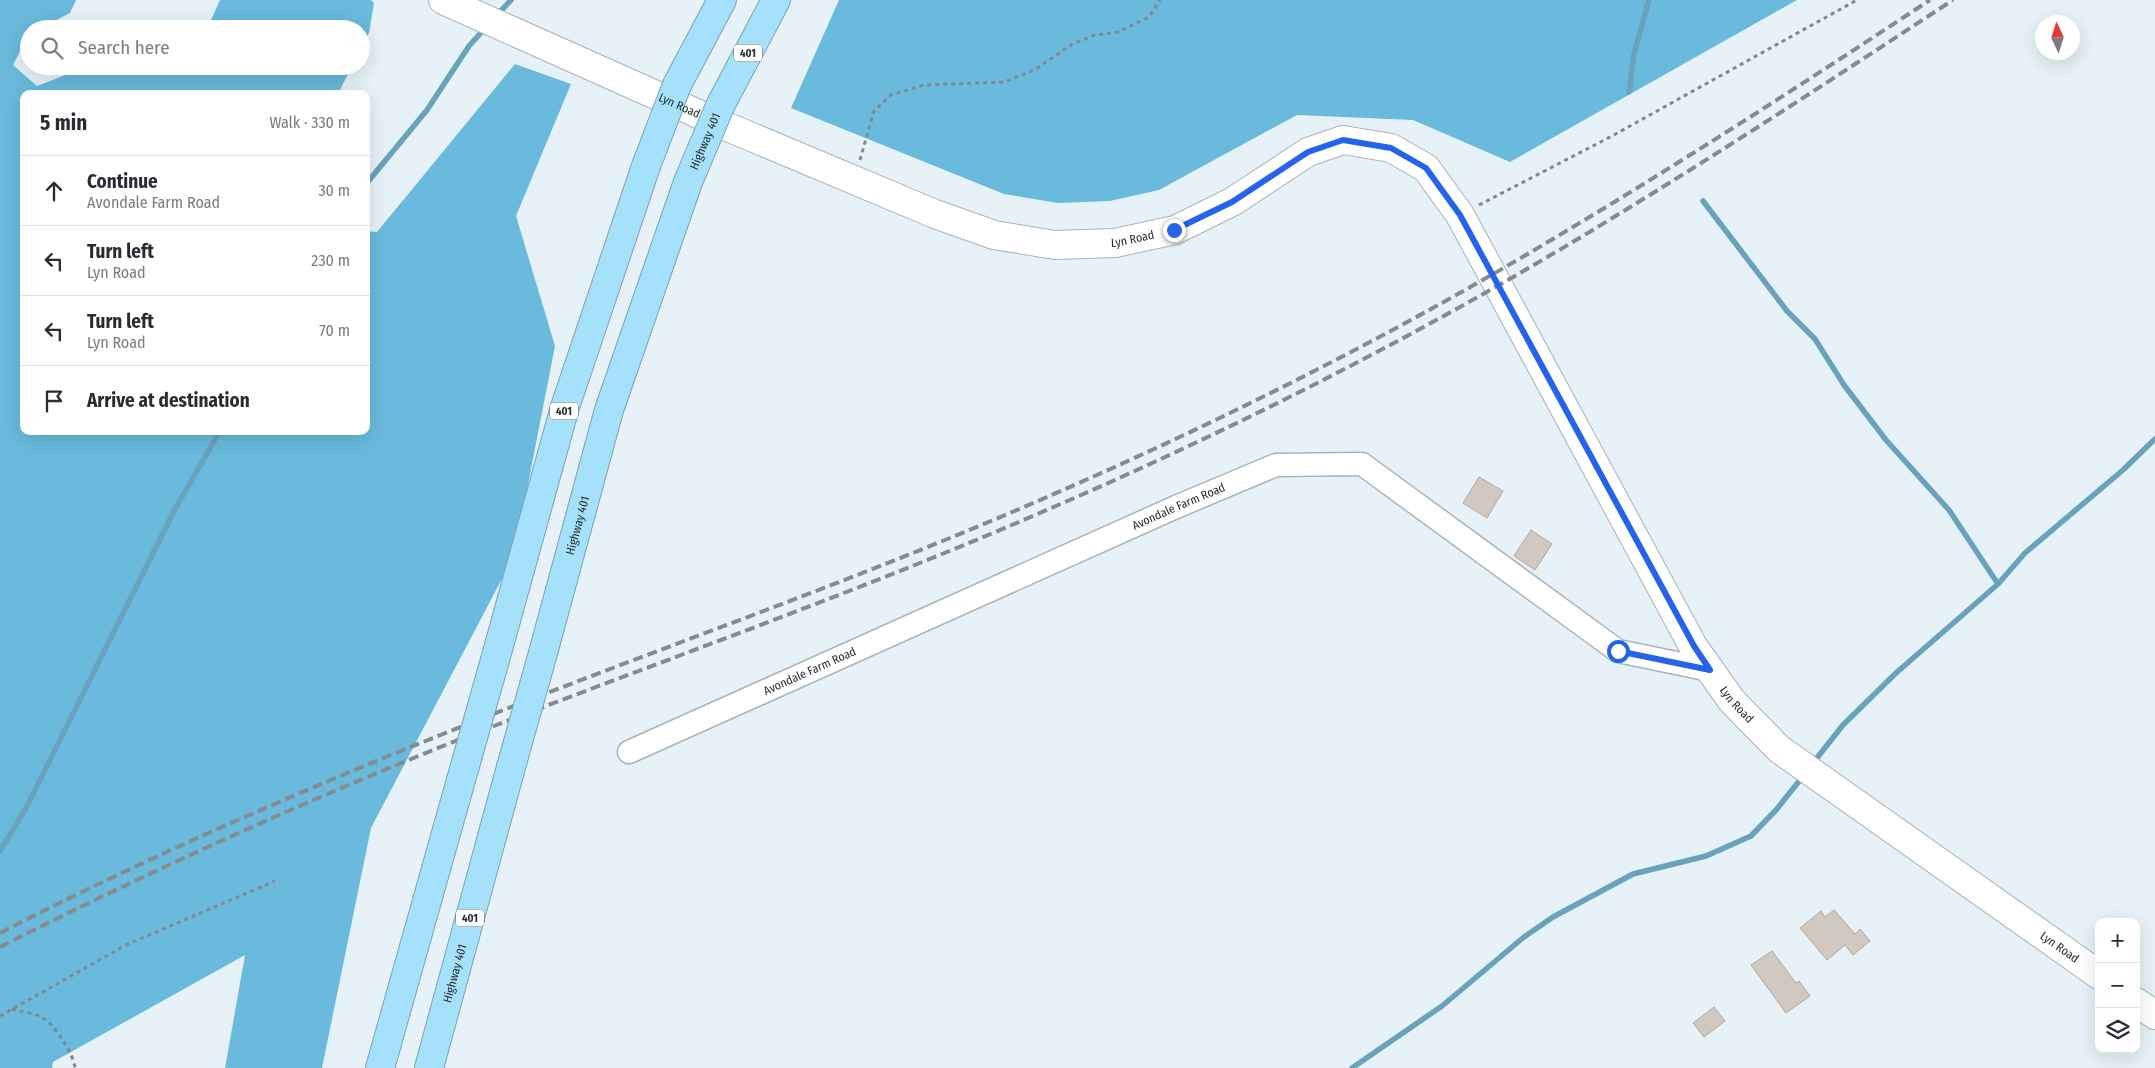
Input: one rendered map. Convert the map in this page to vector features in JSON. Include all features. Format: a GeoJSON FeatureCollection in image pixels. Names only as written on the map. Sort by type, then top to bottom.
{"type":"FeatureCollection","features":[{"type":"Feature","properties":{"kind":"highway","name":"401"},"geometry":{"type":"LineString","coordinates":[[380,1068],[565,407],[646,166],[677,84],[722,0]]}},
{"type":"Feature","properties":{"kind":"highway","name":"Highway 401"},"geometry":{"type":"LineString","coordinates":[[429,1068],[609,410],[688,182],[720,106],[776,0]]}},
{"type":"Feature","properties":{"kind":"main road","name":"Lyn Road"},"geometry":{"type":"LineString","coordinates":[[443,0],[723,125],[934,214],[994,235],[1055,245],[1115,243],[1174,230],[1232,202],[1308,152],[1343,140],[1391,148],[1426,168],[1460,215],[1689,638],[1732,700],[1779,749],[2095,972]]}},
{"type":"Feature","properties":{"kind":"main road"},"geometry":{"type":"LineString","coordinates":[[2140,1005],[2155,1015]]}},
{"type":"Feature","properties":{"kind":"street","name":"Avondale Farm Road"},"geometry":{"type":"LineString","coordinates":[[628,752],[1176,507],[1276,465],[1362,464],[1618,651],[1710,670]]}},
{"type":"Feature","properties":{"kind":"path"},"geometry":{"type":"LineString","coordinates":[[852,179],[874,111],[891,96],[924,86],[1004,82],[1036,69],[1074,43],[1095,34],[1118,32],[1149,17],[1160,0]]}},
{"type":"Feature","properties":{"kind":"path"},"geometry":{"type":"LineString","coordinates":[[1460,215],[1621,132],[1857,0]]}},
{"type":"Feature","properties":{"kind":"path"},"geometry":{"type":"LineString","coordinates":[[0,1016],[126,945],[275,881]]}},
{"type":"Feature","properties":{"kind":"path"},"geometry":{"type":"LineString","coordinates":[[12,1009],[44,1018],[55,1030],[74,1059],[74,1068]]}},
{"type":"Feature","properties":{"kind":"shaded area"},"geometry":{"type":"Polygon","coordinates":[[[0,0],[76,0],[70,13],[56,20],[20,20],[20,51],[13,65],[20,71],[20,75],[24,75],[37,86],[66,75],[348,75],[340,90],[20,90],[20,435],[370,435],[370,231],[377,232],[515,64],[571,84],[516,216],[555,346],[514,556],[371,828],[322,1068],[225,1068],[245,955],[53,1062],[52,1068],[0,1068],[0,0]]]}},
{"type":"Feature","properties":{"kind":"shaded area"},"geometry":{"type":"Polygon","coordinates":[[[220,0],[371,0],[374,3],[370,27],[370,20],[211,20],[220,0]]]}},
{"type":"Feature","properties":{"kind":"shaded area"},"geometry":{"type":"Polygon","coordinates":[[[839,0],[1797,0],[1510,162],[1413,120],[1297,115],[1159,190],[1110,201],[1058,203],[1004,194],[791,108],[839,0]]]}},
{"type":"Feature","properties":{"kind":"building"},"geometry":{"type":"Polygon","coordinates":[[[1479,477],[1503,491],[1487,518],[1463,503],[1479,477]]]}},
{"type":"Feature","properties":{"kind":"building"},"geometry":{"type":"Polygon","coordinates":[[[1531,530],[1552,544],[1535,570],[1514,556],[1531,530]]]}},
{"type":"Feature","properties":{"kind":"building"},"geometry":{"type":"Polygon","coordinates":[[[1834,910],[1855,934],[1860,929],[1870,941],[1853,955],[1845,945],[1827,960],[1800,928],[1821,911],[1825,917],[1834,910]]]}},
{"type":"Feature","properties":{"kind":"building"},"geometry":{"type":"Polygon","coordinates":[[[1772,951],[1796,983],[1799,981],[1810,996],[1786,1013],[1751,965],[1772,951]]]}},
{"type":"Feature","properties":{"kind":"building"},"geometry":{"type":"Polygon","coordinates":[[[1714,1007],[1725,1021],[1704,1037],[1693,1023],[1714,1007]]]}},
{"type":"Feature","properties":{"kind":"waterway"},"geometry":{"type":"LineString","coordinates":[[497,15],[511,0]]}},
{"type":"Feature","properties":{"kind":"waterway"},"geometry":{"type":"LineString","coordinates":[[1629,92],[1634,54],[1649,0]]}},
{"type":"Feature","properties":{"kind":"waterway"},"geometry":{"type":"LineString","coordinates":[[370,179],[427,110],[469,46],[486,27]]}},
{"type":"Feature","properties":{"kind":"waterway"},"geometry":{"type":"LineString","coordinates":[[1703,201],[1787,311],[1815,339],[1844,385],[1886,440],[1949,510],[1998,584]]}},
{"type":"Feature","properties":{"kind":"waterway"},"geometry":{"type":"LineString","coordinates":[[0,851],[26,808],[175,509],[218,435]]}},
{"type":"Feature","properties":{"kind":"waterway"},"geometry":{"type":"LineString","coordinates":[[1813,763],[1843,725],[1896,673],[1998,584],[2025,553],[2123,470],[2155,439]]}},
{"type":"Feature","properties":{"kind":"waterway"},"geometry":{"type":"LineString","coordinates":[[1352,1068],[1442,1006],[1524,937],[1553,917],[1633,874],[1706,856],[1751,836],[1776,810],[1804,775]]}},
{"type":"Feature","properties":{"kind":"railway"},"geometry":{"type":"LineString","coordinates":[[0,933],[164,853],[331,780],[518,704],[821,589],[972,529],[1167,443],[1227,414],[1404,324],[1519,259],[1726,132],[1930,0]]}},
{"type":"Feature","properties":{"kind":"railway"},"geometry":{"type":"LineString","coordinates":[[0,947],[166,866],[334,791],[448,744],[975,541],[1125,475],[1276,404],[1424,327],[1569,244],[1719,152],[1953,0]]}},
{"type":"Feature","properties":{"kind":"route"},"geometry":{"type":"LineString","coordinates":[[1174,230],[1232,202],[1308,152],[1343,140],[1391,148],[1426,168],[1460,215],[1694,646],[1710,670],[1618,651]]}}]}
